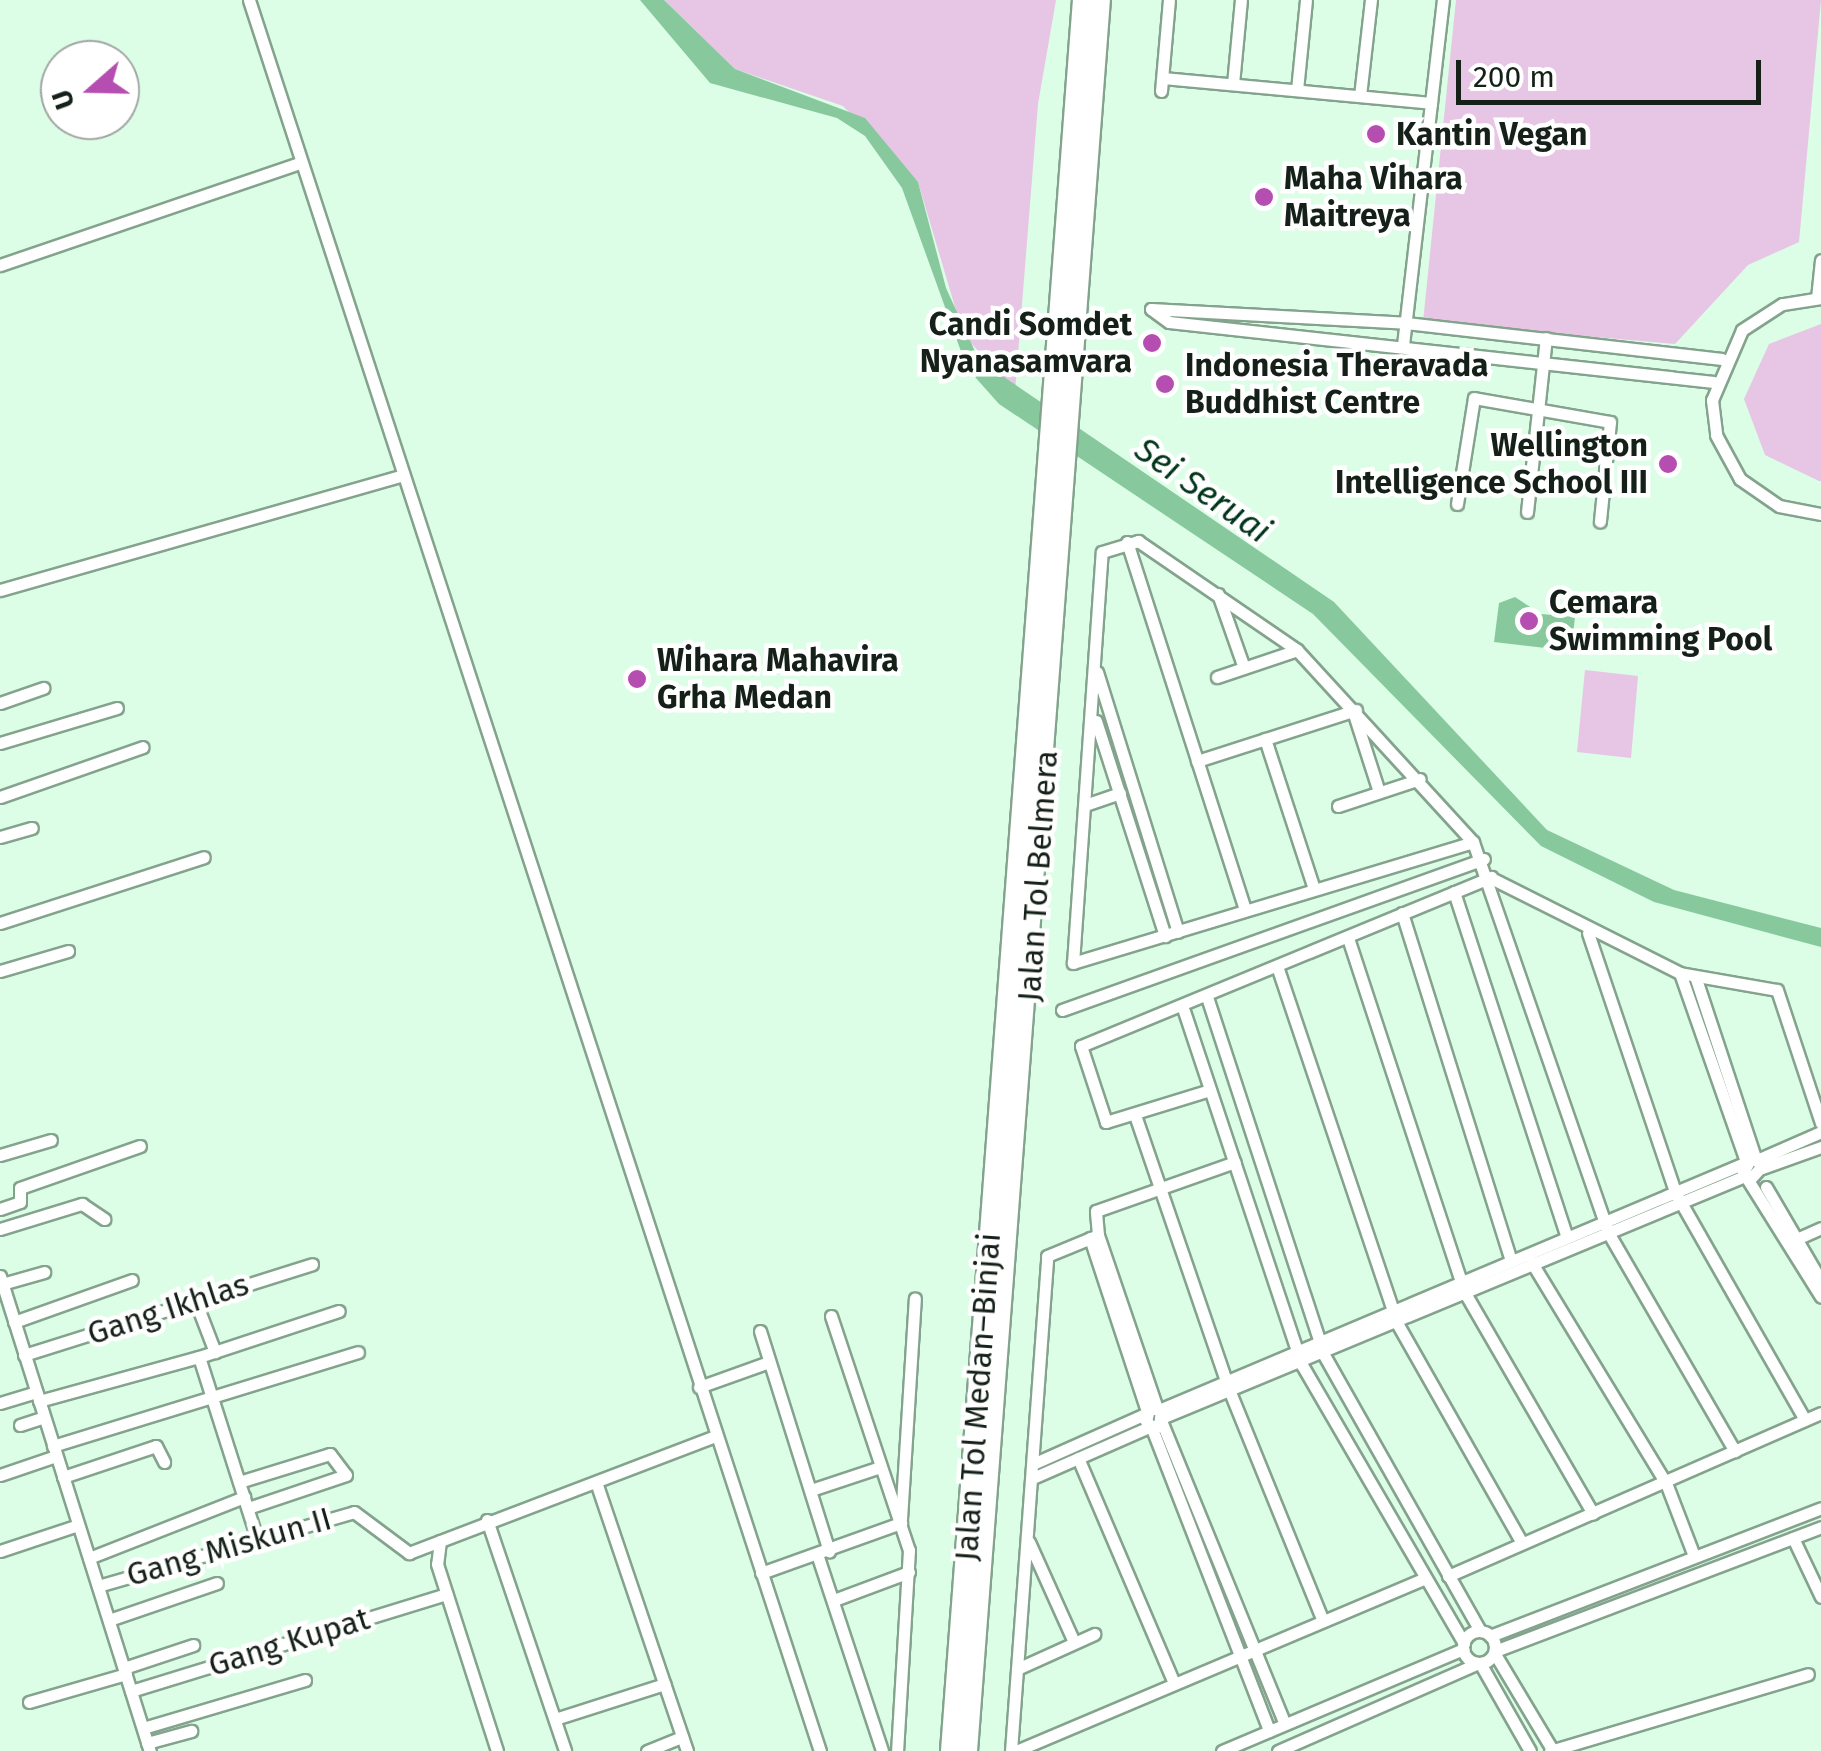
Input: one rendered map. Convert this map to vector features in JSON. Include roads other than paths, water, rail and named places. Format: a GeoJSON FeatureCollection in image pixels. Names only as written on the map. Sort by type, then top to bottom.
{"type":"FeatureCollection","features":[{"type":"Feature","properties":{"kind":"highway","name":"Jalan Tol Belmera"},"geometry":{"type":"LineString","coordinates":[[1061,406],[1082,0]]}},
{"type":"Feature","properties":{"kind":"highway","name":"Jalan Tol Belmera"},"geometry":{"type":"LineString","coordinates":[[967,1751],[1061,406],[1100,0]]}},
{"type":"Feature","properties":{"kind":"highway","name":"Jalan Tol Belmera"},"geometry":{"type":"LineString","coordinates":[[1004,1043],[1057,460]]}},
{"type":"Feature","properties":{"kind":"highway","name":"Jalan Tol Medan–Binjai"},"geometry":{"type":"LineString","coordinates":[[951,1751],[1004,1043]]}},
{"type":"Feature","properties":{"kind":"street"},"geometry":{"type":"LineString","coordinates":[[249,0],[400,476],[820,1751]]}},
{"type":"Feature","properties":{"kind":"street"},"geometry":{"type":"LineString","coordinates":[[1169,0],[1162,85],[1233,84],[1431,103]]}},
{"type":"Feature","properties":{"kind":"street"},"geometry":{"type":"LineString","coordinates":[[1233,84],[1241,0]]}},
{"type":"Feature","properties":{"kind":"street"},"geometry":{"type":"LineString","coordinates":[[1297,90],[1306,0]]}},
{"type":"Feature","properties":{"kind":"street"},"geometry":{"type":"LineString","coordinates":[[1360,96],[1371,0]]}},
{"type":"Feature","properties":{"kind":"street"},"geometry":{"type":"LineString","coordinates":[[1403,345],[1443,0]]}},
{"type":"Feature","properties":{"kind":"street"},"geometry":{"type":"LineString","coordinates":[[0,265],[300,163]]}},
{"type":"Feature","properties":{"kind":"street"},"geometry":{"type":"LineString","coordinates":[[1821,260],[1819,298],[1761,315],[1722,359],[1714,382],[1716,435],[1740,479],[1779,506],[1821,514]]}},
{"type":"Feature","properties":{"kind":"street"},"geometry":{"type":"LineString","coordinates":[[1714,382],[1544,360],[1169,322],[1152,309],[1406,323],[1722,359]]}},
{"type":"Feature","properties":{"kind":"street"},"geometry":{"type":"LineString","coordinates":[[1283,335],[1284,314]]}},
{"type":"Feature","properties":{"kind":"street"},"geometry":{"type":"LineString","coordinates":[[1528,512],[1546,338]]}},
{"type":"Feature","properties":{"kind":"street"},"geometry":{"type":"LineString","coordinates":[[1456,504],[1469,402],[1540,408],[1610,422],[1600,520]]}},
{"type":"Feature","properties":{"kind":"street"},"geometry":{"type":"LineString","coordinates":[[0,590],[400,476]]}},
{"type":"Feature","properties":{"kind":"street"},"geometry":{"type":"LineString","coordinates":[[1127,542],[1218,594],[1297,650],[1420,779],[1473,842],[1492,878],[1606,1228],[1735,1451]]}},
{"type":"Feature","properties":{"kind":"street"},"geometry":{"type":"LineString","coordinates":[[1127,542],[1100,556],[1093,712],[1071,961],[1473,842]]}},
{"type":"Feature","properties":{"kind":"street"},"geometry":{"type":"LineString","coordinates":[[1127,542],[1245,910]]}},
{"type":"Feature","properties":{"kind":"street"},"geometry":{"type":"LineString","coordinates":[[1218,594],[1244,668]]}},
{"type":"Feature","properties":{"kind":"street"},"geometry":{"type":"LineString","coordinates":[[1217,678],[1297,650]]}},
{"type":"Feature","properties":{"kind":"street"},"geometry":{"type":"LineString","coordinates":[[1094,664],[1172,934]]}},
{"type":"Feature","properties":{"kind":"street"},"geometry":{"type":"LineString","coordinates":[[0,703],[43,688]]}},
{"type":"Feature","properties":{"kind":"street"},"geometry":{"type":"LineString","coordinates":[[0,743],[117,708]]}},
{"type":"Feature","properties":{"kind":"street"},"geometry":{"type":"LineString","coordinates":[[1197,761],[1355,711]]}},
{"type":"Feature","properties":{"kind":"street"},"geometry":{"type":"LineString","coordinates":[[1355,711],[1379,792]]}},
{"type":"Feature","properties":{"kind":"street"},"geometry":{"type":"LineString","coordinates":[[1093,712],[1172,934]]}},
{"type":"Feature","properties":{"kind":"street"},"geometry":{"type":"LineString","coordinates":[[1266,739],[1314,889]]}},
{"type":"Feature","properties":{"kind":"street"},"geometry":{"type":"LineString","coordinates":[[0,797],[143,746]]}},
{"type":"Feature","properties":{"kind":"street"},"geometry":{"type":"LineString","coordinates":[[1338,806],[1420,779]]}},
{"type":"Feature","properties":{"kind":"street"},"geometry":{"type":"LineString","coordinates":[[1085,805],[1120,793]]}},
{"type":"Feature","properties":{"kind":"street"},"geometry":{"type":"LineString","coordinates":[[0,837],[32,828]]}},
{"type":"Feature","properties":{"kind":"street"},"geometry":{"type":"LineString","coordinates":[[0,923],[204,856]]}},
{"type":"Feature","properties":{"kind":"street"},"geometry":{"type":"LineString","coordinates":[[1062,1010],[1484,860]]}},
{"type":"Feature","properties":{"kind":"street"},"geometry":{"type":"LineString","coordinates":[[1210,1090],[1135,1116],[1103,1120],[1081,1046],[1184,1011],[1402,913],[1492,878]]}},
{"type":"Feature","properties":{"kind":"street"},"geometry":{"type":"LineString","coordinates":[[1492,878],[1588,933],[1680,973],[1696,979],[1777,990],[1821,1122]]}},
{"type":"Feature","properties":{"kind":"street"},"geometry":{"type":"LineString","coordinates":[[1454,892],[1568,1237]]}},
{"type":"Feature","properties":{"kind":"street"},"geometry":{"type":"LineString","coordinates":[[1402,913],[1511,1260]]}},
{"type":"Feature","properties":{"kind":"street"},"geometry":{"type":"LineString","coordinates":[[1588,933],[1678,1197],[1805,1420]]}},
{"type":"Feature","properties":{"kind":"street"},"geometry":{"type":"LineString","coordinates":[[1348,938],[1463,1287],[1592,1514]]}},
{"type":"Feature","properties":{"kind":"street"},"geometry":{"type":"LineString","coordinates":[[0,971],[68,952]]}},
{"type":"Feature","properties":{"kind":"street"},"geometry":{"type":"LineString","coordinates":[[1278,970],[1397,1323],[1522,1544]]}},
{"type":"Feature","properties":{"kind":"street"},"geometry":{"type":"LineString","coordinates":[[1680,973],[1752,1167],[1821,1296]]}},
{"type":"Feature","properties":{"kind":"street"},"geometry":{"type":"LineString","coordinates":[[1696,979],[1752,1167]]}},
{"type":"Feature","properties":{"kind":"street"},"geometry":{"type":"LineString","coordinates":[[1208,1000],[1313,1360],[1485,1633],[1552,1751],[1808,1674]]}},
{"type":"Feature","properties":{"kind":"street"},"geometry":{"type":"LineString","coordinates":[[1184,1011],[1235,1162],[1313,1360],[1424,1579],[1530,1751]]}},
{"type":"Feature","properties":{"kind":"street"},"geometry":{"type":"LineString","coordinates":[[1135,1116],[1228,1386],[1323,1621]]}},
{"type":"Feature","properties":{"kind":"street"},"geometry":{"type":"LineString","coordinates":[[1228,1386],[1306,1344],[1392,1309],[1463,1287],[1752,1167],[1821,1132]]}},
{"type":"Feature","properties":{"kind":"street"},"geometry":{"type":"LineString","coordinates":[[0,1155],[51,1140]]}},
{"type":"Feature","properties":{"kind":"street"},"geometry":{"type":"LineString","coordinates":[[0,1209],[20,1202],[20,1188],[140,1146]]}},
{"type":"Feature","properties":{"kind":"street"},"geometry":{"type":"LineString","coordinates":[[1752,1167],[1821,1148]]}},
{"type":"Feature","properties":{"kind":"street"},"geometry":{"type":"LineString","coordinates":[[1235,1162],[1094,1213],[1094,1236],[1269,1731]]}},
{"type":"Feature","properties":{"kind":"street"},"geometry":{"type":"LineString","coordinates":[[0,1229],[82,1204],[104,1219]]}},
{"type":"Feature","properties":{"kind":"street"},"geometry":{"type":"LineString","coordinates":[[1035,1470],[1228,1386],[1313,1360],[1397,1323],[1511,1260],[1530,1259],[1568,1237],[1606,1228]]}},
{"type":"Feature","properties":{"kind":"street"},"geometry":{"type":"LineString","coordinates":[[1793,1241],[1821,1228]]}},
{"type":"Feature","properties":{"kind":"street"},"geometry":{"type":"LineString","coordinates":[[1094,1236],[1046,1256],[1014,1751],[1424,1579]]}},
{"type":"Feature","properties":{"kind":"street"},"geometry":{"type":"LineString","coordinates":[[1793,1241],[1821,1281]]}},
{"type":"Feature","properties":{"kind":"street"},"geometry":{"type":"LineString","coordinates":[[1530,1259],[1666,1483],[1694,1556]]}},
{"type":"Feature","properties":{"kind":"street","name":"Gang Ikhlas"},"geometry":{"type":"LineString","coordinates":[[24,1354],[312,1264]]}},
{"type":"Feature","properties":{"kind":"street"},"geometry":{"type":"LineString","coordinates":[[44,1272],[1,1280],[5,1309],[14,1322],[149,1747],[191,1731]]}},
{"type":"Feature","properties":{"kind":"street"},"geometry":{"type":"LineString","coordinates":[[14,1322],[132,1280]]}},
{"type":"Feature","properties":{"kind":"street"},"geometry":{"type":"LineString","coordinates":[[901,1523],[915,1298]]}},
{"type":"Feature","properties":{"kind":"street"},"geometry":{"type":"LineString","coordinates":[[195,1300],[214,1352]]}},
{"type":"Feature","properties":{"kind":"street"},"geometry":{"type":"LineString","coordinates":[[0,1402],[199,1357],[339,1311]]}},
{"type":"Feature","properties":{"kind":"street"},"geometry":{"type":"LineString","coordinates":[[832,1316],[901,1523],[909,1572],[898,1751]]}},
{"type":"Feature","properties":{"kind":"street"},"geometry":{"type":"LineString","coordinates":[[760,1331],[810,1490],[834,1600],[882,1751]]}},
{"type":"Feature","properties":{"kind":"street"},"geometry":{"type":"LineString","coordinates":[[0,1475],[210,1394],[358,1352]]}},
{"type":"Feature","properties":{"kind":"street"},"geometry":{"type":"LineString","coordinates":[[199,1357],[256,1536]]}},
{"type":"Feature","properties":{"kind":"street"},"geometry":{"type":"LineString","coordinates":[[699,1387],[769,1362]]}},
{"type":"Feature","properties":{"kind":"street"},"geometry":{"type":"LineString","coordinates":[[1448,1576],[1821,1412]]}},
{"type":"Feature","properties":{"kind":"street"},"geometry":{"type":"LineString","coordinates":[[1035,1470],[1078,1458],[1155,1416]]}},
{"type":"Feature","properties":{"kind":"street"},"geometry":{"type":"LineString","coordinates":[[1155,1416],[1285,1724]]}},
{"type":"Feature","properties":{"kind":"street"},"geometry":{"type":"LineString","coordinates":[[20,1425],[44,1417]]}},
{"type":"Feature","properties":{"kind":"street"},"geometry":{"type":"LineString","coordinates":[[497,1751],[446,1594],[440,1541],[716,1436]]}},
{"type":"Feature","properties":{"kind":"street"},"geometry":{"type":"LineString","coordinates":[[63,1477],[156,1446],[164,1462]]}},
{"type":"Feature","properties":{"kind":"street"},"geometry":{"type":"LineString","coordinates":[[88,1558],[187,1517],[346,1476],[330,1454],[239,1482]]}},
{"type":"Feature","properties":{"kind":"street"},"geometry":{"type":"LineString","coordinates":[[1078,1458],[1174,1683]]}},
{"type":"Feature","properties":{"kind":"street"},"geometry":{"type":"LineString","coordinates":[[810,1490],[880,1467]]}},
{"type":"Feature","properties":{"kind":"street"},"geometry":{"type":"LineString","coordinates":[[596,1482],[687,1751]]}},
{"type":"Feature","properties":{"kind":"street"},"geometry":{"type":"LineString","coordinates":[[1222,1751],[1464,1646],[1485,1633],[1821,1508]]}},
{"type":"Feature","properties":{"kind":"street","name":"Gang Miskun II"},"geometry":{"type":"LineString","coordinates":[[98,1586],[256,1536],[362,1513],[402,1554],[440,1541]]}},
{"type":"Feature","properties":{"kind":"street"},"geometry":{"type":"LineString","coordinates":[[487,1520],[565,1751]]}},
{"type":"Feature","properties":{"kind":"street"},"geometry":{"type":"LineString","coordinates":[[761,1573],[901,1523]]}},
{"type":"Feature","properties":{"kind":"street"},"geometry":{"type":"LineString","coordinates":[[0,1551],[78,1525]]}},
{"type":"Feature","properties":{"kind":"street"},"geometry":{"type":"LineString","coordinates":[[1287,1749],[1495,1653],[1821,1527]]}},
{"type":"Feature","properties":{"kind":"street"},"geometry":{"type":"LineString","coordinates":[[1027,1538],[1074,1642]]}},
{"type":"Feature","properties":{"kind":"street"},"geometry":{"type":"LineString","coordinates":[[1793,1538],[1821,1597]]}},
{"type":"Feature","properties":{"kind":"street"},"geometry":{"type":"LineString","coordinates":[[834,1600],[909,1572]]}},
{"type":"Feature","properties":{"kind":"street"},"geometry":{"type":"LineString","coordinates":[[108,1620],[217,1583]]}},
{"type":"Feature","properties":{"kind":"street","name":"Gang Kupat"},"geometry":{"type":"LineString","coordinates":[[131,1691],[446,1594]]}},
{"type":"Feature","properties":{"kind":"street"},"geometry":{"type":"LineString","coordinates":[[1017,1669],[1094,1634]]}},
{"type":"Feature","properties":{"kind":"street"},"geometry":{"type":"LineString","coordinates":[[30,1702],[193,1645]]}},
{"type":"Feature","properties":{"kind":"street"},"geometry":{"type":"LineString","coordinates":[[143,1728],[304,1680]]}},
{"type":"Feature","properties":{"kind":"street"},"geometry":{"type":"LineString","coordinates":[[555,1719],[664,1684]]}},
{"type":"Feature","properties":{"kind":"street"},"geometry":{"type":"LineString","coordinates":[[647,1751],[682,1737]]}},
{"type":"Feature","properties":{"kind":"place","name":"Kantin Vegan"},"geometry":{"type":"Point","coordinates":[1376,134]}},
{"type":"Feature","properties":{"kind":"place","name":"Maha Vihara Maitreya"},"geometry":{"type":"Point","coordinates":[1264,197]}},
{"type":"Feature","properties":{"kind":"place","name":"Candi Somdet Nyanasamvara"},"geometry":{"type":"Point","coordinates":[1152,343]}},
{"type":"Feature","properties":{"kind":"place","name":"Indonesia Theravada Buddhist Centre"},"geometry":{"type":"Point","coordinates":[1165,384]}},
{"type":"Feature","properties":{"kind":"place","name":"Wellington Intelligence School III"},"geometry":{"type":"Point","coordinates":[1668,464]}},
{"type":"Feature","properties":{"kind":"place","name":"Cemara Swimming Pool"},"geometry":{"type":"Point","coordinates":[1529,621]}},
{"type":"Feature","properties":{"kind":"place","name":"Wihara Mahavira Grha Medan"},"geometry":{"type":"Point","coordinates":[637,679]}},
{"type":"Feature","properties":{"kind":"water label","name":"Sei Seruai"},"geometry":{"type":"Point","coordinates":[1203,490]}}]}
